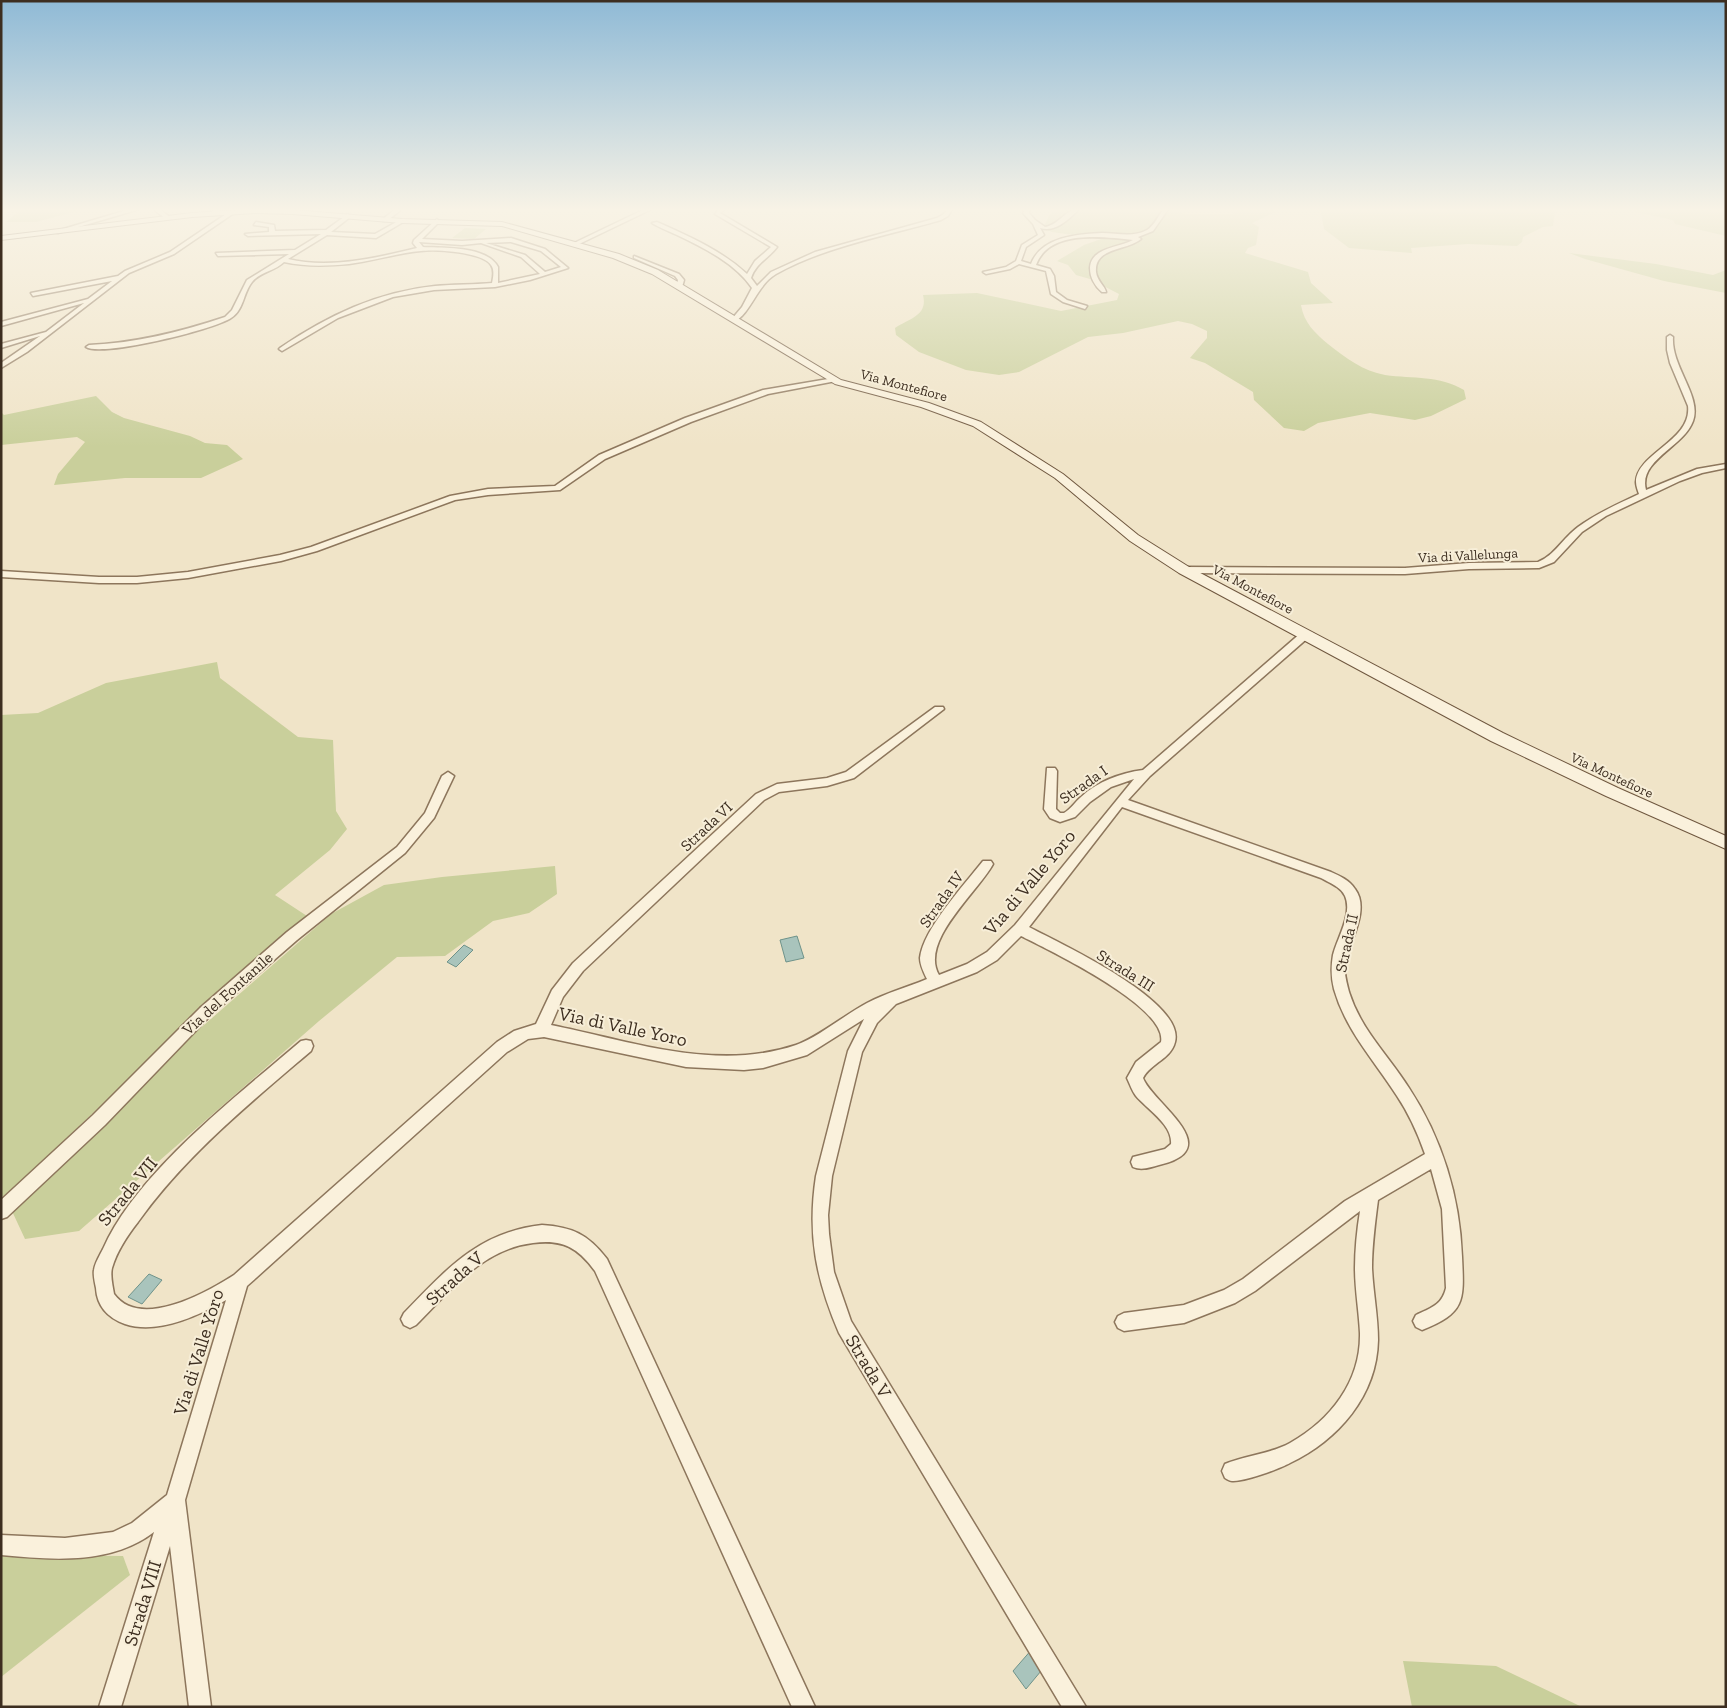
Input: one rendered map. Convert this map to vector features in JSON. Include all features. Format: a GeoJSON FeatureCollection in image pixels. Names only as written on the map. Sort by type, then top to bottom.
{"type":"FeatureCollection","features":[{"type":"Feature","properties":{"kind":"main road","name":"Via Montefiore"},"geometry":{"type":"LineString","coordinates":[[680,288],[834,380],[939,409],[982,427],[1059,476],[1127,533],[1184,570],[1497,737],[1612,792],[1726,843]]}},
{"type":"Feature","properties":{"kind":"street"},"geometry":{"type":"LineString","coordinates":[[33,294],[65,288]]}},
{"type":"Feature","properties":{"kind":"street"},"geometry":{"type":"LineString","coordinates":[[1,366],[51,331],[106,288]]}},
{"type":"Feature","properties":{"kind":"street"},"geometry":{"type":"LineString","coordinates":[[89,347],[138,342],[229,317],[236,310],[247,288]]}},
{"type":"Feature","properties":{"kind":"street"},"geometry":{"type":"LineString","coordinates":[[282,349],[332,318],[376,299],[438,288]]}},
{"type":"Feature","properties":{"kind":"street"},"geometry":{"type":"LineString","coordinates":[[754,294],[755,288]]}},
{"type":"Feature","properties":{"kind":"street"},"geometry":{"type":"LineString","coordinates":[[734,320],[759,288]]}},
{"type":"Feature","properties":{"kind":"street"},"geometry":{"type":"LineString","coordinates":[[1052,288],[1052,291],[1058,297],[1085,307]]}},
{"type":"Feature","properties":{"kind":"street"},"geometry":{"type":"LineString","coordinates":[[1101,288],[1104,291]]}},
{"type":"Feature","properties":{"kind":"street"},"geometry":{"type":"LineString","coordinates":[[1,324],[93,298]]}},
{"type":"Feature","properties":{"kind":"street"},"geometry":{"type":"LineString","coordinates":[[1,346],[51,331]]}},
{"type":"Feature","properties":{"kind":"street"},"geometry":{"type":"LineString","coordinates":[[1643,494],[1640,482],[1646,468],[1676,440],[1690,421],[1692,406],[1674,362],[1670,336]]}},
{"type":"Feature","properties":{"kind":"street"},"geometry":{"type":"LineString","coordinates":[[1,574],[98,580],[132,580],[188,575],[276,560],[314,549],[453,498],[488,492],[557,488],[602,456],[688,420],[766,392],[834,380]]}},
{"type":"Feature","properties":{"kind":"street","name":"Via di Vallelunga"},"geometry":{"type":"LineString","coordinates":[[1184,570],[1397,572],[1476,566],[1539,565],[1557,554],[1588,523],[1643,494],[1696,472],[1726,466]]}},
{"type":"Feature","properties":{"kind":"street","name":"Via di Valle Yoro"},"geometry":{"type":"LineString","coordinates":[[200,1707],[175,1500],[240,1281],[502,1047],[522,1034],[541,1030],[686,1060],[763,1062],[802,1050],[866,1010],[961,973],[987,959],[1020,929],[1068,871],[1120,802],[1146,773],[1306,634]]}},
{"type":"Feature","properties":{"kind":"street","name":"Strada VI"},"geometry":{"type":"LineString","coordinates":[[541,1030],[557,994],[578,967],[760,797],[777,788],[827,782],[850,775],[939,709]]}},
{"type":"Feature","properties":{"kind":"street","name":"Strada I"},"geometry":{"type":"LineString","coordinates":[[1051,771],[1050,809],[1052,814],[1059,817],[1070,814],[1091,795],[1110,782],[1127,776],[1146,773]]}},
{"type":"Feature","properties":{"kind":"street","name":"Via del Fontanile"},"geometry":{"type":"LineString","coordinates":[[1,1211],[99,1120],[172,1043],[212,1006],[292,936],[401,850],[414,837],[430,815],[448,776]]}},
{"type":"Feature","properties":{"kind":"street","name":"Strada II"},"geometry":{"type":"LineString","coordinates":[[1120,802],[1326,875],[1346,885],[1354,898],[1354,906],[1340,958],[1339,979],[1341,990],[1359,1033],[1410,1104],[1444,1184],[1450,1210],[1455,1288],[1451,1305],[1445,1311],[1422,1320]]}},
{"type":"Feature","properties":{"kind":"street","name":"Strada IV"},"geometry":{"type":"LineString","coordinates":[[937,983],[927,964],[928,950],[941,927],[987,864]]}},
{"type":"Feature","properties":{"kind":"street","name":"Strada III"},"geometry":{"type":"LineString","coordinates":[[1020,929],[1127,988],[1153,1008],[1167,1025],[1169,1036],[1166,1046],[1140,1068],[1135,1078],[1141,1091],[1175,1127],[1179,1138],[1179,1147],[1174,1153],[1139,1162]]}},
{"type":"Feature","properties":{"kind":"street","name":"Strada V"},"geometry":{"type":"LineString","coordinates":[[896,997],[872,1019],[855,1051],[821,1194],[820,1236],[826,1279],[845,1327],[1075,1707]]}},
{"type":"Feature","properties":{"kind":"street","name":"Strada VII"},"geometry":{"type":"LineString","coordinates":[[240,1281],[208,1300],[183,1310],[160,1316],[138,1317],[123,1315],[112,1308],[103,1293],[102,1276],[112,1243],[121,1227],[150,1192],[202,1138],[306,1046]]}},
{"type":"Feature","properties":{"kind":"street"},"geometry":{"type":"LineString","coordinates":[[1124,1322],[1184,1314],[1229,1296],[1249,1285],[1334,1218],[1434,1158]]}},
{"type":"Feature","properties":{"kind":"street"},"geometry":{"type":"LineString","coordinates":[[1232,1471],[1281,1457],[1310,1442],[1335,1421],[1347,1406],[1358,1386],[1364,1371],[1368,1350],[1363,1252],[1370,1196]]}},
{"type":"Feature","properties":{"kind":"street","name":"Strada V"},"geometry":{"type":"LineString","coordinates":[[410,1319],[468,1262],[504,1241],[524,1235],[553,1233],[571,1236],[591,1249],[601,1264],[804,1707]]}},
{"type":"Feature","properties":{"kind":"street"},"geometry":{"type":"LineString","coordinates":[[1,1545],[83,1548],[113,1543],[129,1536],[144,1526],[175,1500]]}},
{"type":"Feature","properties":{"kind":"street","name":"Strada VIII"},"geometry":{"type":"LineString","coordinates":[[110,1707],[175,1500]]}},
{"type":"Feature","properties":{"kind":"green space"},"geometry":{"type":"Polygon","coordinates":[[[1107,288],[1316,288],[1333,303],[1301,305],[1302,311],[1307,322],[1319,336],[1348,359],[1362,367],[1385,375],[1426,378],[1455,385],[1464,390],[1466,399],[1431,416],[1415,420],[1370,413],[1318,423],[1304,431],[1284,428],[1254,400],[1253,392],[1205,363],[1190,358],[1207,338],[1207,331],[1192,324],[1178,321],[1123,333],[1088,337],[1019,372],[999,375],[966,370],[919,352],[896,335],[895,328],[921,312],[924,302],[923,295],[977,293],[1061,311],[1117,300],[1119,294],[1107,288]]]}},
{"type":"Feature","properties":{"kind":"green space"},"geometry":{"type":"Polygon","coordinates":[[[1699,288],[1726,288],[1726,293],[1699,288]]]}},
{"type":"Feature","properties":{"kind":"green space"},"geometry":{"type":"Polygon","coordinates":[[[96,396],[112,412],[124,418],[190,436],[205,443],[227,445],[243,459],[201,478],[125,478],[54,485],[58,474],[85,442],[77,437],[1,445],[1,412],[4,415],[96,396]]]}},
{"type":"Feature","properties":{"kind":"green space"},"geometry":{"type":"Polygon","coordinates":[[[217,662],[220,678],[298,737],[333,740],[336,811],[347,829],[330,850],[275,895],[307,916],[241,972],[26,1177],[1,1198],[1,715],[38,713],[106,683],[217,662]]]}},
{"type":"Feature","properties":{"kind":"green space"},"geometry":{"type":"Polygon","coordinates":[[[555,866],[557,894],[529,913],[493,921],[445,956],[397,957],[319,1021],[79,1231],[25,1239],[11,1209],[99,1132],[196,1032],[331,914],[384,885],[442,877],[555,866]]]}},
{"type":"Feature","properties":{"kind":"green space"},"geometry":{"type":"Polygon","coordinates":[[[1,1555],[123,1556],[130,1575],[1,1677],[1,1555]]]}},
{"type":"Feature","properties":{"kind":"green space"},"geometry":{"type":"Polygon","coordinates":[[[1403,1661],[1496,1666],[1582,1707],[1412,1707],[1403,1661]]]}},
{"type":"Feature","properties":{"kind":"water"},"geometry":{"type":"Polygon","coordinates":[[[797,936],[804,958],[786,962],[780,940],[797,936]]]}},
{"type":"Feature","properties":{"kind":"water"},"geometry":{"type":"Polygon","coordinates":[[[464,945],[473,950],[456,967],[447,962],[464,945]]]}},
{"type":"Feature","properties":{"kind":"water"},"geometry":{"type":"Polygon","coordinates":[[[149,1274],[162,1280],[142,1304],[128,1297],[149,1274]]]}},
{"type":"Feature","properties":{"kind":"water"},"geometry":{"type":"Polygon","coordinates":[[[1033,1648],[1046,1665],[1026,1689],[1013,1671],[1033,1648]]]}}]}
